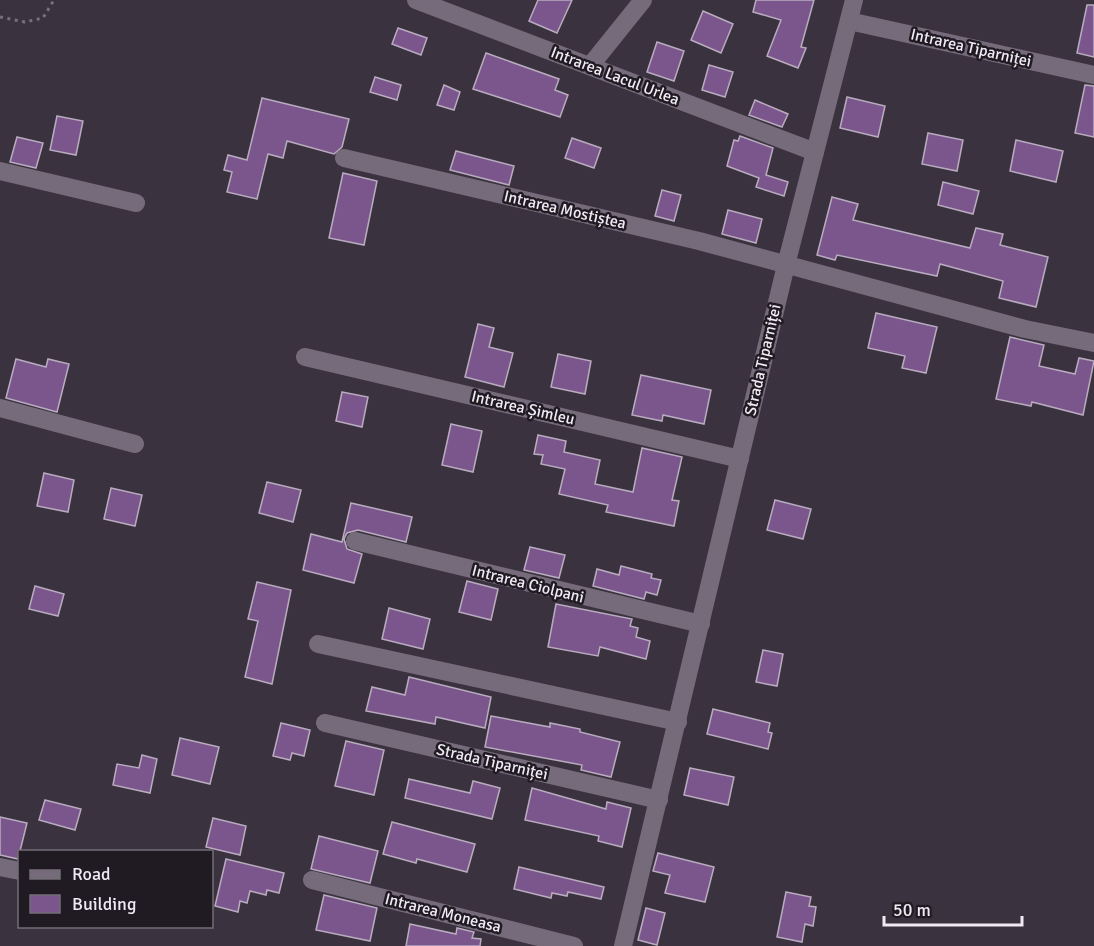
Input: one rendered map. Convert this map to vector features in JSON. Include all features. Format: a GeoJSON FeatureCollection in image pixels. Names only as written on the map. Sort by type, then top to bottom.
{"type":"FeatureCollection","features":[{"type":"Feature","properties":{"kind":"street","name":"Intrarea Lacul Urlea"},"geometry":{"type":"LineString","coordinates":[[416,0],[815,152]]}},
{"type":"Feature","properties":{"kind":"street"},"geometry":{"type":"LineString","coordinates":[[590,66],[642,0]]}},
{"type":"Feature","properties":{"kind":"street","name":"Strada Tiparniței"},"geometry":{"type":"LineString","coordinates":[[623,946],[786,265],[854,0]]}},
{"type":"Feature","properties":{"kind":"street","name":"Intrarea Tiparniței"},"geometry":{"type":"LineString","coordinates":[[849,21],[1094,75]]}},
{"type":"Feature","properties":{"kind":"street","name":"Intrarea Mostiștea"},"geometry":{"type":"LineString","coordinates":[[344,158],[699,241],[1025,329],[1094,343]]}},
{"type":"Feature","properties":{"kind":"street"},"geometry":{"type":"LineString","coordinates":[[0,171],[136,203]]}},
{"type":"Feature","properties":{"kind":"street","name":"Intrarea Șimleu"},"geometry":{"type":"LineString","coordinates":[[305,357],[740,459]]}},
{"type":"Feature","properties":{"kind":"street"},"geometry":{"type":"LineString","coordinates":[[0,408],[135,444]]}},
{"type":"Feature","properties":{"kind":"street","name":"Intrarea Ciolpani"},"geometry":{"type":"LineString","coordinates":[[355,541],[701,624]]}},
{"type":"Feature","properties":{"kind":"street"},"geometry":{"type":"LineString","coordinates":[[318,644],[678,722]]}},
{"type":"Feature","properties":{"kind":"street","name":"Strada Tiparniței"},"geometry":{"type":"LineString","coordinates":[[325,723],[659,800]]}},
{"type":"Feature","properties":{"kind":"street"},"geometry":{"type":"LineString","coordinates":[[0,867],[18,871]]}},
{"type":"Feature","properties":{"kind":"street","name":"Intrarea Moneasa"},"geometry":{"type":"LineString","coordinates":[[312,880],[574,946]]}},
{"type":"Feature","properties":{"kind":"path"},"geometry":{"type":"LineString","coordinates":[[0,17],[25,22],[43,18],[54,0]]}},
{"type":"Feature","properties":{"kind":"building"},"geometry":{"type":"Polygon","coordinates":[[[538,0],[572,0],[557,33],[529,21],[538,0]]]}},
{"type":"Feature","properties":{"kind":"building"},"geometry":{"type":"Polygon","coordinates":[[[756,0],[814,0],[801,47],[806,48],[798,68],[767,56],[781,20],[753,12],[756,0]]]}},
{"type":"Feature","properties":{"kind":"building"},"geometry":{"type":"Polygon","coordinates":[[[1087,5],[1094,5],[1094,57],[1077,53],[1087,5]]]}},
{"type":"Feature","properties":{"kind":"building"},"geometry":{"type":"Polygon","coordinates":[[[703,11],[733,24],[721,53],[691,40],[703,11]]]}},
{"type":"Feature","properties":{"kind":"building"},"geometry":{"type":"Polygon","coordinates":[[[398,28],[427,38],[421,55],[392,44],[398,28]]]}},
{"type":"Feature","properties":{"kind":"building"},"geometry":{"type":"Polygon","coordinates":[[[657,42],[684,51],[674,81],[647,72],[657,42]]]}},
{"type":"Feature","properties":{"kind":"building"},"geometry":{"type":"Polygon","coordinates":[[[486,53],[559,79],[555,90],[568,95],[560,117],[473,89],[486,53]]]}},
{"type":"Feature","properties":{"kind":"building"},"geometry":{"type":"Polygon","coordinates":[[[709,65],[733,72],[725,97],[702,90],[709,65]]]}},
{"type":"Feature","properties":{"kind":"building"},"geometry":{"type":"Polygon","coordinates":[[[375,77],[401,85],[397,100],[370,92],[375,77]]]}},
{"type":"Feature","properties":{"kind":"building"},"geometry":{"type":"Polygon","coordinates":[[[444,85],[460,92],[454,110],[437,105],[444,85]]]}},
{"type":"Feature","properties":{"kind":"building"},"geometry":{"type":"Polygon","coordinates":[[[1085,85],[1094,86],[1094,137],[1075,133],[1085,85]]]}},
{"type":"Feature","properties":{"kind":"building"},"geometry":{"type":"Polygon","coordinates":[[[847,97],[885,106],[878,137],[840,128],[847,97]]]}},
{"type":"Feature","properties":{"kind":"building"},"geometry":{"type":"Polygon","coordinates":[[[262,98],[349,119],[342,147],[334,154],[287,141],[283,158],[268,154],[257,199],[227,192],[232,172],[224,170],[228,155],[247,160],[262,98]]]}},
{"type":"Feature","properties":{"kind":"building"},"geometry":{"type":"Polygon","coordinates":[[[755,100],[788,114],[782,127],[749,115],[755,100]]]}},
{"type":"Feature","properties":{"kind":"building"},"geometry":{"type":"Polygon","coordinates":[[[57,116],[83,121],[76,155],[50,150],[57,116]]]}},
{"type":"Feature","properties":{"kind":"building"},"geometry":{"type":"Polygon","coordinates":[[[928,133],[963,140],[957,171],[922,164],[928,133]]]}},
{"type":"Feature","properties":{"kind":"building"},"geometry":{"type":"Polygon","coordinates":[[[740,136],[773,148],[766,175],[788,182],[784,196],[756,187],[759,178],[727,166],[734,140],[738,141],[740,136]]]}},
{"type":"Feature","properties":{"kind":"building"},"geometry":{"type":"Polygon","coordinates":[[[17,137],[43,143],[36,168],[10,162],[17,137]]]}},
{"type":"Feature","properties":{"kind":"building"},"geometry":{"type":"Polygon","coordinates":[[[572,138],[601,148],[594,168],[565,158],[572,138]]]}},
{"type":"Feature","properties":{"kind":"building"},"geometry":{"type":"Polygon","coordinates":[[[1016,140],[1063,151],[1056,182],[1010,171],[1016,140]]]}},
{"type":"Feature","properties":{"kind":"building"},"geometry":{"type":"Polygon","coordinates":[[[456,151],[514,166],[509,185],[450,170],[456,151]]]}},
{"type":"Feature","properties":{"kind":"building"},"geometry":{"type":"Polygon","coordinates":[[[343,173],[377,181],[364,245],[329,238],[343,173]]]}},
{"type":"Feature","properties":{"kind":"building"},"geometry":{"type":"Polygon","coordinates":[[[943,182],[979,191],[973,214],[938,205],[943,182]]]}},
{"type":"Feature","properties":{"kind":"building"},"geometry":{"type":"Polygon","coordinates":[[[662,190],[681,195],[674,221],[655,216],[662,190]]]}},
{"type":"Feature","properties":{"kind":"building"},"geometry":{"type":"Polygon","coordinates":[[[832,197],[858,204],[853,220],[970,248],[976,228],[1003,234],[1000,245],[1048,257],[1036,307],[999,298],[1003,281],[940,264],[937,276],[837,255],[835,260],[817,255],[832,197]]]}},
{"type":"Feature","properties":{"kind":"building"},"geometry":{"type":"Polygon","coordinates":[[[728,210],[762,219],[756,243],[722,234],[728,210]]]}},
{"type":"Feature","properties":{"kind":"building"},"geometry":{"type":"Polygon","coordinates":[[[876,313],[937,327],[926,373],[902,368],[905,356],[868,348],[876,313]]]}},
{"type":"Feature","properties":{"kind":"building"},"geometry":{"type":"Polygon","coordinates":[[[478,324],[494,328],[489,347],[513,353],[504,387],[465,377],[478,324]]]}},
{"type":"Feature","properties":{"kind":"building"},"geometry":{"type":"Polygon","coordinates":[[[1010,337],[1044,345],[1039,366],[1075,374],[1079,358],[1094,361],[1083,415],[1032,402],[1031,406],[996,399],[1010,337]]]}},
{"type":"Feature","properties":{"kind":"building"},"geometry":{"type":"Polygon","coordinates":[[[558,354],[591,361],[585,394],[551,387],[558,354]]]}},
{"type":"Feature","properties":{"kind":"building"},"geometry":{"type":"Polygon","coordinates":[[[16,359],[46,367],[48,359],[69,364],[57,412],[6,398],[16,359]]]}},
{"type":"Feature","properties":{"kind":"building"},"geometry":{"type":"Polygon","coordinates":[[[641,375],[711,390],[704,424],[663,415],[662,421],[632,415],[641,375]]]}},
{"type":"Feature","properties":{"kind":"building"},"geometry":{"type":"Polygon","coordinates":[[[342,392],[368,397],[362,427],[336,421],[342,392]]]}},
{"type":"Feature","properties":{"kind":"building"},"geometry":{"type":"Polygon","coordinates":[[[451,424],[482,431],[473,472],[442,465],[451,424]]]}},
{"type":"Feature","properties":{"kind":"building"},"geometry":{"type":"Polygon","coordinates":[[[538,435],[566,441],[564,452],[600,460],[595,484],[633,492],[642,448],[682,457],[672,500],[679,501],[674,526],[606,512],[608,505],[559,494],[565,469],[541,464],[543,455],[534,454],[538,435]]]}},
{"type":"Feature","properties":{"kind":"building"},"geometry":{"type":"Polygon","coordinates":[[[44,473],[74,480],[68,512],[37,506],[44,473]]]}},
{"type":"Feature","properties":{"kind":"building"},"geometry":{"type":"Polygon","coordinates":[[[267,482],[301,490],[293,522],[259,513],[267,482]]]}},
{"type":"Feature","properties":{"kind":"building"},"geometry":{"type":"Polygon","coordinates":[[[111,488],[142,495],[135,526],[104,519],[111,488]]]}},
{"type":"Feature","properties":{"kind":"building"},"geometry":{"type":"Polygon","coordinates":[[[775,500],[811,509],[803,539],[767,530],[775,500]]]}},
{"type":"Feature","properties":{"kind":"building"},"geometry":{"type":"Polygon","coordinates":[[[351,503],[412,517],[406,542],[358,530],[347,533],[344,539],[347,549],[362,554],[354,583],[303,570],[311,534],[342,542],[351,503]]]}},
{"type":"Feature","properties":{"kind":"building"},"geometry":{"type":"Polygon","coordinates":[[[530,547],[565,555],[559,578],[524,570],[530,547]]]}},
{"type":"Feature","properties":{"kind":"building"},"geometry":{"type":"Polygon","coordinates":[[[621,566],[652,574],[651,578],[661,580],[657,595],[646,592],[644,599],[593,586],[597,569],[619,575],[621,566]]]}},
{"type":"Feature","properties":{"kind":"building"},"geometry":{"type":"Polygon","coordinates":[[[467,581],[498,589],[491,620],[459,612],[467,581]]]}},
{"type":"Feature","properties":{"kind":"building"},"geometry":{"type":"Polygon","coordinates":[[[257,582],[291,590],[272,684],[245,677],[258,621],[248,619],[257,582]]]}},
{"type":"Feature","properties":{"kind":"building"},"geometry":{"type":"Polygon","coordinates":[[[35,586],[64,594],[58,616],[29,609],[35,586]]]}},
{"type":"Feature","properties":{"kind":"building"},"geometry":{"type":"Polygon","coordinates":[[[556,604],[632,619],[630,626],[638,628],[636,637],[650,641],[646,659],[600,647],[598,656],[548,647],[556,604]]]}},
{"type":"Feature","properties":{"kind":"building"},"geometry":{"type":"Polygon","coordinates":[[[389,608],[430,619],[423,649],[382,639],[389,608]]]}},
{"type":"Feature","properties":{"kind":"building"},"geometry":{"type":"Polygon","coordinates":[[[763,650],[783,654],[777,686],[756,682],[763,650]]]}},
{"type":"Feature","properties":{"kind":"building"},"geometry":{"type":"Polygon","coordinates":[[[409,677],[491,697],[485,728],[436,717],[435,724],[366,711],[372,687],[405,695],[409,677]]]}},
{"type":"Feature","properties":{"kind":"building"},"geometry":{"type":"Polygon","coordinates":[[[713,709],[770,723],[768,732],[772,733],[768,749],[707,734],[713,709]]]}},
{"type":"Feature","properties":{"kind":"building"},"geometry":{"type":"Polygon","coordinates":[[[491,716],[550,727],[550,723],[580,729],[580,732],[620,742],[611,777],[581,770],[582,765],[485,747],[491,716]]]}},
{"type":"Feature","properties":{"kind":"building"},"geometry":{"type":"Polygon","coordinates":[[[281,723],[310,730],[304,756],[292,753],[290,760],[273,756],[281,723]]]}},
{"type":"Feature","properties":{"kind":"building"},"geometry":{"type":"Polygon","coordinates":[[[180,738],[219,747],[210,784],[172,775],[180,738]]]}},
{"type":"Feature","properties":{"kind":"building"},"geometry":{"type":"Polygon","coordinates":[[[346,741],[384,750],[374,795],[335,786],[346,741]]]}},
{"type":"Feature","properties":{"kind":"building"},"geometry":{"type":"Polygon","coordinates":[[[142,755],[157,759],[150,793],[113,785],[117,764],[139,768],[142,755]]]}},
{"type":"Feature","properties":{"kind":"building"},"geometry":{"type":"Polygon","coordinates":[[[690,768],[734,777],[728,805],[684,795],[690,768]]]}},
{"type":"Feature","properties":{"kind":"building"},"geometry":{"type":"Polygon","coordinates":[[[409,779],[470,793],[473,781],[500,788],[492,819],[405,798],[409,779]]]}},
{"type":"Feature","properties":{"kind":"building"},"geometry":{"type":"Polygon","coordinates":[[[532,788],[606,809],[607,802],[631,808],[622,847],[598,841],[599,836],[525,820],[532,788]]]}},
{"type":"Feature","properties":{"kind":"building"},"geometry":{"type":"Polygon","coordinates":[[[45,800],[81,809],[75,830],[39,820],[45,800]]]}},
{"type":"Feature","properties":{"kind":"building"},"geometry":{"type":"Polygon","coordinates":[[[0,817],[27,823],[20,850],[18,850],[18,859],[0,855],[0,817]]]}},
{"type":"Feature","properties":{"kind":"building"},"geometry":{"type":"Polygon","coordinates":[[[213,818],[246,826],[240,855],[206,847],[213,818]]]}},
{"type":"Feature","properties":{"kind":"building"},"geometry":{"type":"Polygon","coordinates":[[[392,822],[475,844],[467,872],[417,859],[416,863],[383,854],[392,822]]]}},
{"type":"Feature","properties":{"kind":"building"},"geometry":{"type":"Polygon","coordinates":[[[319,836],[378,851],[370,883],[311,869],[319,836]]]}},
{"type":"Feature","properties":{"kind":"building"},"geometry":{"type":"Polygon","coordinates":[[[658,853],[714,867],[705,902],[665,893],[670,875],[653,871],[658,853]]]}},
{"type":"Feature","properties":{"kind":"building"},"geometry":{"type":"Polygon","coordinates":[[[226,859],[284,873],[279,893],[267,890],[266,895],[250,891],[247,903],[240,901],[238,912],[215,906],[226,859]]]}},
{"type":"Feature","properties":{"kind":"building"},"geometry":{"type":"Polygon","coordinates":[[[519,867],[604,887],[601,899],[568,892],[567,896],[552,893],[551,898],[514,889],[519,867]]]}},
{"type":"Feature","properties":{"kind":"building"},"geometry":{"type":"Polygon","coordinates":[[[786,892],[811,897],[809,906],[816,907],[813,926],[805,924],[802,942],[777,937],[786,892]]]}},
{"type":"Feature","properties":{"kind":"building"},"geometry":{"type":"Polygon","coordinates":[[[324,895],[377,908],[370,941],[316,930],[324,895]]]}},
{"type":"Feature","properties":{"kind":"building"},"geometry":{"type":"Polygon","coordinates":[[[646,908],[665,913],[657,945],[638,940],[646,908]]]}},
{"type":"Feature","properties":{"kind":"building"},"geometry":{"type":"Polygon","coordinates":[[[410,924],[456,934],[457,928],[474,932],[472,938],[481,939],[480,946],[406,946],[410,924]]]}}]}
